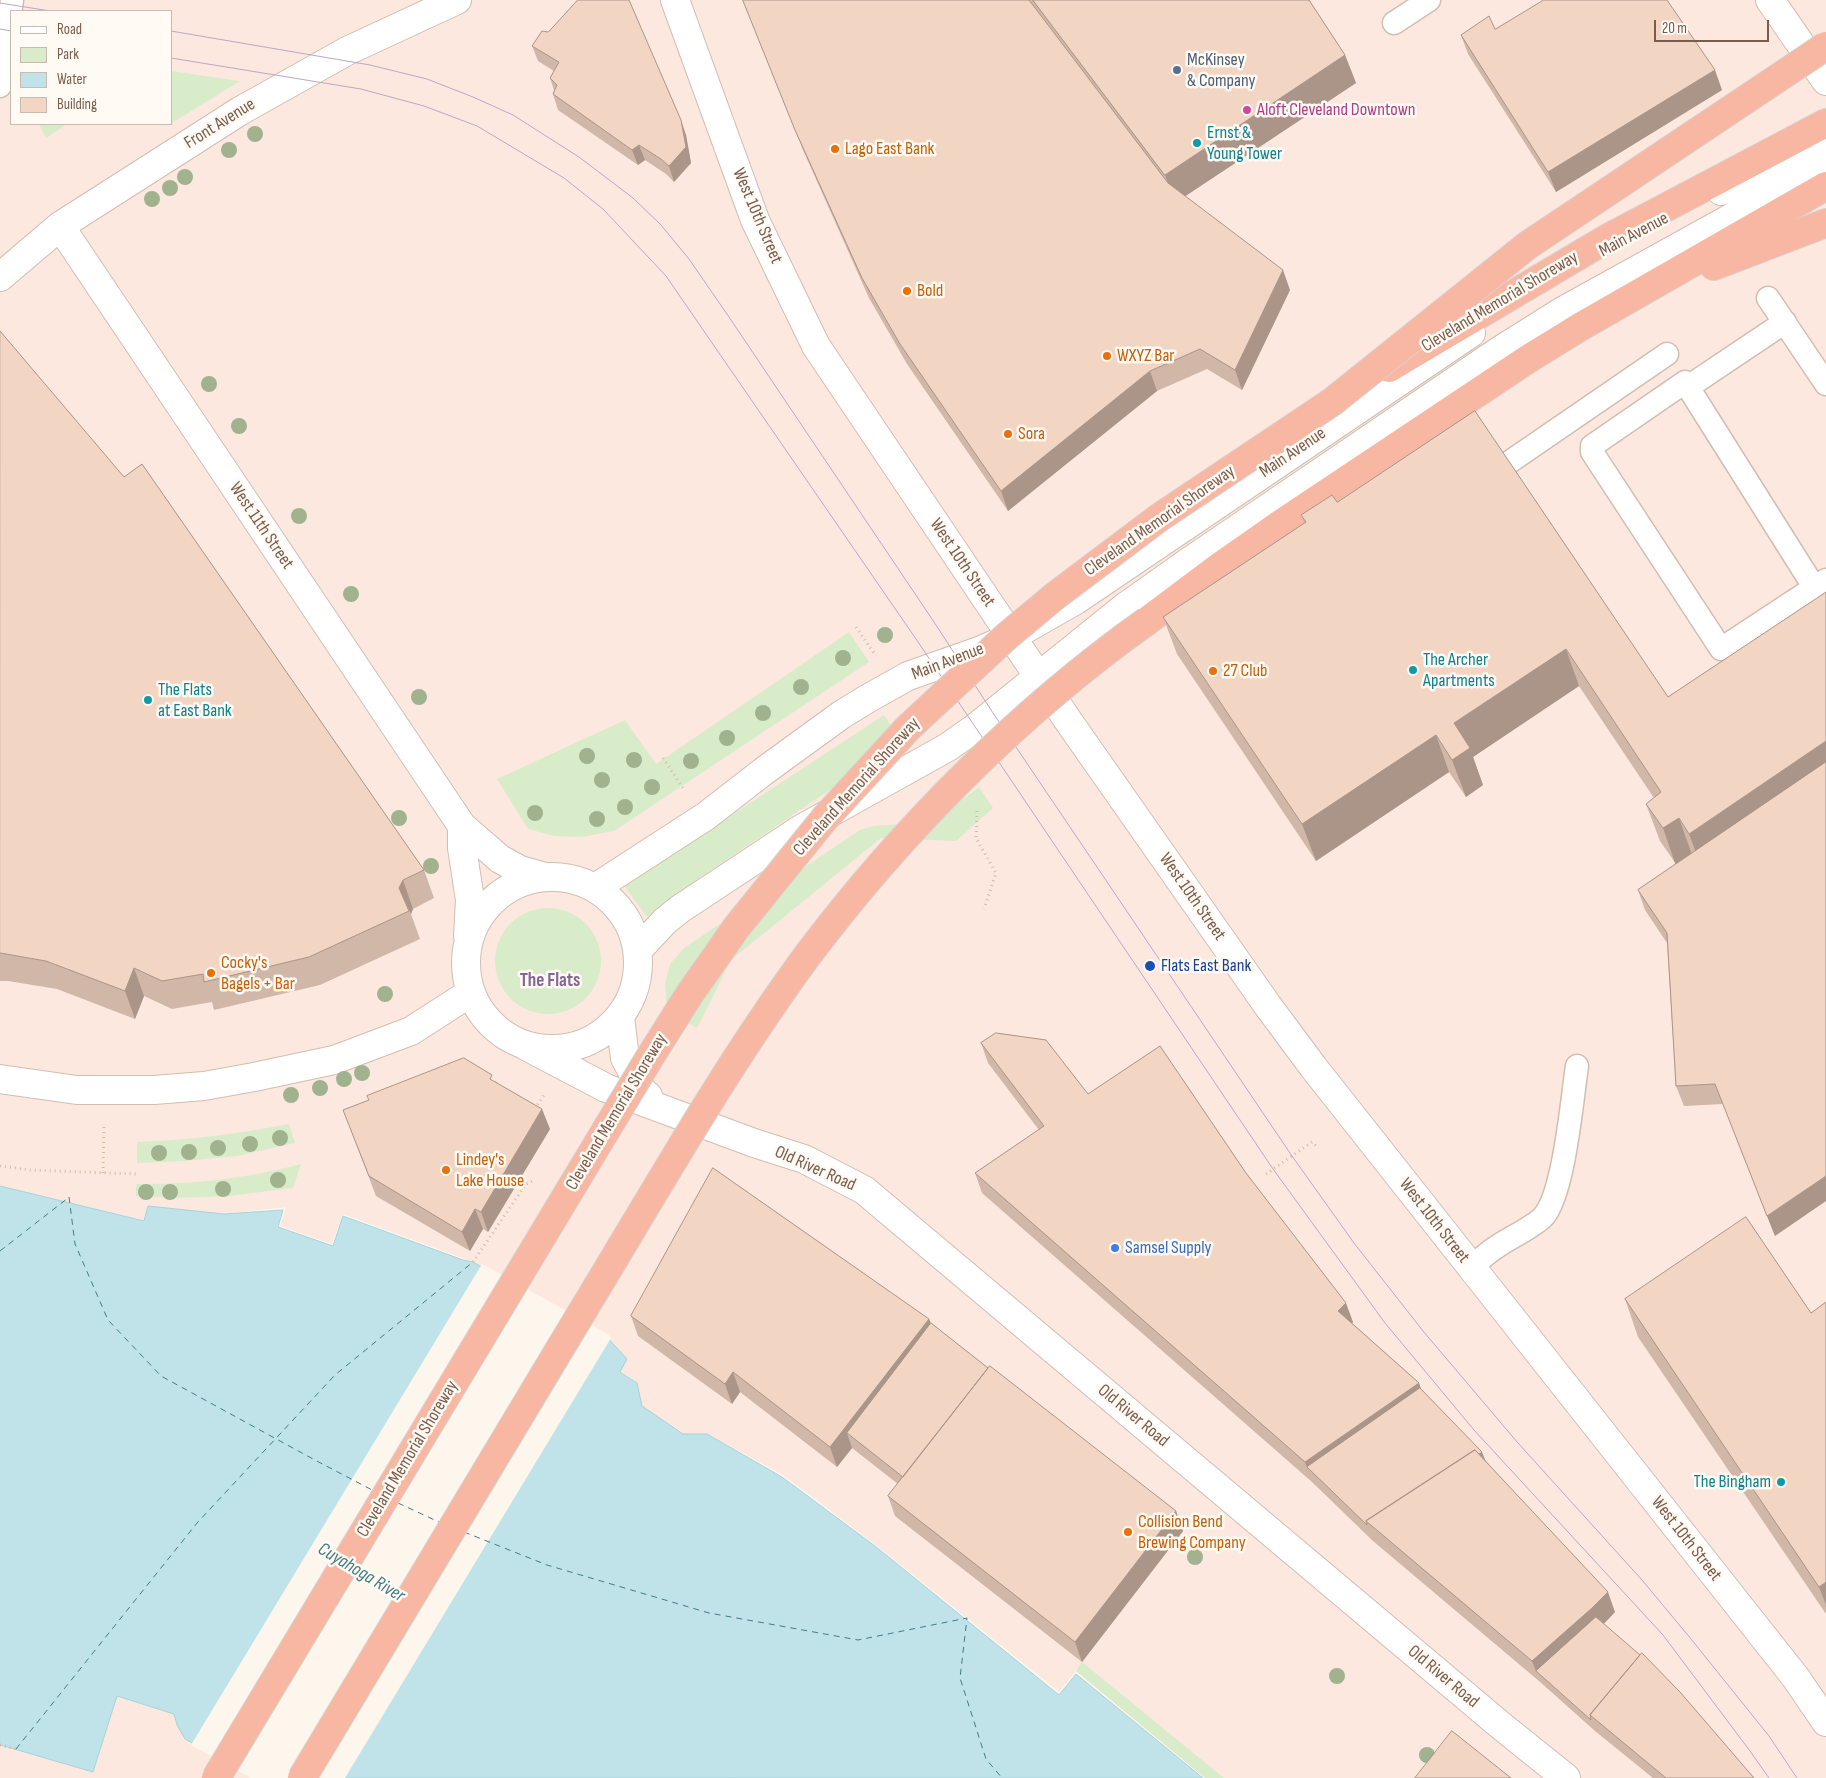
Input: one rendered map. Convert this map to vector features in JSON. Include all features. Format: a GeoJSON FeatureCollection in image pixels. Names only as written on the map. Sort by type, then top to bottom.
{"type":"FeatureCollection","features":[{"type":"Feature","properties":{"kind":"highway"},"geometry":{"type":"LineString","coordinates":[[1332,402],[1528,244],[1826,46]]}},
{"type":"Feature","properties":{"kind":"highway","name":"Cleveland Memorial Shoreway"},"geometry":{"type":"LineString","coordinates":[[216,1778],[654,1049],[689,995],[736,928],[825,818],[908,728],[1008,636],[1055,596],[1160,517],[1332,402],[1608,238],[1826,123]]}},
{"type":"Feature","properties":{"kind":"highway"},"geometry":{"type":"LineString","coordinates":[[302,1778],[726,1074],[769,1010],[849,903],[941,799],[996,746],[1106,651],[1219,567],[1528,359],[1826,186]]}},
{"type":"Feature","properties":{"kind":"highway"},"geometry":{"type":"LineString","coordinates":[[1638,295],[1826,223]]}},
{"type":"Feature","properties":{"kind":"street","name":"Front Avenue"},"geometry":{"type":"LineString","coordinates":[[0,277],[60,226],[248,106],[347,51],[458,0]]}},
{"type":"Feature","properties":{"kind":"street","name":"West 10th Street"},"geometry":{"type":"LineString","coordinates":[[675,0],[755,220],[816,346],[1037,676],[1268,1006],[1314,1068],[1471,1268],[1796,1678],[1826,1722]]}},
{"type":"Feature","properties":{"kind":"street"},"geometry":{"type":"LineString","coordinates":[[1770,0],[1826,81]]}},
{"type":"Feature","properties":{"kind":"street","name":"Main Avenue"},"geometry":{"type":"LineString","coordinates":[[595,888],[706,816],[841,715],[880,691],[916,673],[979,651],[1011,637],[1076,600],[1469,334],[1576,267],[1706,198],[1776,166],[1826,147]]}},
{"type":"Feature","properties":{"kind":"street","name":"Main Avenue"},"geometry":{"type":"LineString","coordinates":[[638,950],[680,909],[801,829],[948,747],[975,728],[1037,676],[1125,607],[1190,560],[1500,351],[1560,312],[1731,218],[1826,158]]}},
{"type":"Feature","properties":{"kind":"street","name":"West 11th Street"},"geometry":{"type":"LineString","coordinates":[[60,226],[462,826],[500,859],[520,870],[545,877]]}},
{"type":"Feature","properties":{"kind":"street"},"geometry":{"type":"LineString","coordinates":[[462,826],[462,848],[470,900],[465,968],[470,993],[483,1017],[502,1035],[526,1046],[553,1050],[579,1046],[603,1033],[620,1017],[632,997],[638,974],[638,950],[630,926],[615,904],[595,888],[571,879],[545,877],[519,883],[497,896],[478,917],[468,941]]}},
{"type":"Feature","properties":{"kind":"street"},"geometry":{"type":"LineString","coordinates":[[0,1079],[77,1090],[154,1090],[204,1086],[254,1077],[334,1060],[411,1031],[470,993]]}},
{"type":"Feature","properties":{"kind":"street","name":"Old River Road"},"geometry":{"type":"LineString","coordinates":[[620,1017],[625,1058],[643,1092],[667,1111]]}},
{"type":"Feature","properties":{"kind":"street","name":"Old River Road"},"geometry":{"type":"LineString","coordinates":[[526,1046],[606,1088],[804,1159],[864,1190],[1484,1712],[1566,1778]]}},
{"type":"Feature","properties":{"kind":"lane"},"geometry":{"type":"LineString","coordinates":[[1394,23],[1429,0]]}},
{"type":"Feature","properties":{"kind":"lane"},"geometry":{"type":"LineString","coordinates":[[0,86],[10,14]]}},
{"type":"Feature","properties":{"kind":"lane"},"geometry":{"type":"LineString","coordinates":[[1768,298],[1826,384]]}},
{"type":"Feature","properties":{"kind":"lane"},"geometry":{"type":"LineString","coordinates":[[1510,461],[1663,348],[1686,385],[1820,583],[1721,650],[1592,452],[1592,446],[1686,385],[1785,322]]}},
{"type":"Feature","properties":{"kind":"lane"},"geometry":{"type":"LineString","coordinates":[[1471,1268],[1496,1247],[1542,1218],[1548,1210],[1562,1163],[1577,1066]]}},
{"type":"Feature","properties":{"kind":"path"},"geometry":{"type":"LineString","coordinates":[[856,627],[881,664]]}},
{"type":"Feature","properties":{"kind":"path"},"geometry":{"type":"LineString","coordinates":[[663,758],[688,796]]}},
{"type":"Feature","properties":{"kind":"path"},"geometry":{"type":"LineString","coordinates":[[978,804],[976,838],[996,873],[984,909]]}},
{"type":"Feature","properties":{"kind":"path"},"geometry":{"type":"LineString","coordinates":[[535,1110],[548,1086]]}},
{"type":"Feature","properties":{"kind":"path"},"geometry":{"type":"LineString","coordinates":[[103,1173],[104,1124]]}},
{"type":"Feature","properties":{"kind":"path"},"geometry":{"type":"LineString","coordinates":[[1266,1174],[1312,1142],[1318,1148]]}},
{"type":"Feature","properties":{"kind":"path"},"geometry":{"type":"LineString","coordinates":[[0,1166],[30,1170],[137,1174]]}},
{"type":"Feature","properties":{"kind":"path"},"geometry":{"type":"LineString","coordinates":[[0,1745],[16,1749]]}},
{"type":"Feature","properties":{"kind":"shaded area"},"geometry":{"type":"Polygon","coordinates":[[[0,0],[1826,0],[1826,1778],[1205,1778],[1076,1671],[1059,1692],[876,1545],[783,1475],[709,1435],[683,1434],[641,1406],[637,1383],[473,1262],[343,1214],[332,1244],[280,1226],[286,1207],[224,1214],[149,1206],[144,1221],[0,1186],[0,0]]]}},
{"type":"Feature","properties":{"kind":"shaded area"},"geometry":{"type":"Polygon","coordinates":[[[117,1696],[174,1714],[177,1725],[256,1778],[0,1778],[0,1746],[93,1772],[117,1696]]]}},
{"type":"Feature","properties":{"kind":"green space"},"geometry":{"type":"Polygon","coordinates":[[[172,71],[240,81],[172,123],[172,71]]]}},
{"type":"Feature","properties":{"kind":"green space"},"geometry":{"type":"Polygon","coordinates":[[[40,125],[66,125],[46,138],[40,125]]]}},
{"type":"Feature","properties":{"kind":"green space"},"geometry":{"type":"Polygon","coordinates":[[[849,632],[869,662],[614,831],[582,837],[554,836],[528,829],[497,779],[625,720],[656,764],[849,632]]]}},
{"type":"Feature","properties":{"kind":"green space"},"geometry":{"type":"Polygon","coordinates":[[[884,715],[901,742],[702,876],[647,917],[620,880],[683,847],[884,715]]]}},
{"type":"Feature","properties":{"kind":"green space"},"geometry":{"type":"Polygon","coordinates":[[[979,787],[993,808],[956,841],[881,838],[731,960],[697,1028],[667,1011],[665,983],[670,964],[684,948],[860,830],[873,826],[930,822],[941,816],[979,787]]]}},
{"type":"Feature","properties":{"kind":"green space"},"geometry":{"type":"Polygon","coordinates":[[[548,908],[568,912],[585,924],[597,941],[601,961],[597,981],[585,998],[568,1010],[548,1014],[528,1010],[511,998],[499,981],[495,961],[499,941],[511,924],[528,912],[548,908]]]}},
{"type":"Feature","properties":{"kind":"green space"},"geometry":{"type":"Polygon","coordinates":[[[289,1124],[295,1143],[238,1156],[137,1163],[137,1142],[213,1136],[289,1124]]]}},
{"type":"Feature","properties":{"kind":"green space"},"geometry":{"type":"Polygon","coordinates":[[[301,1164],[293,1188],[229,1196],[175,1198],[136,1196],[136,1184],[219,1180],[301,1164]]]}},
{"type":"Feature","properties":{"kind":"green space"},"geometry":{"type":"Polygon","coordinates":[[[1082,1662],[1224,1778],[1205,1778],[1076,1671],[1082,1662]]]}},
{"type":"Feature","properties":{"kind":"water","name":"Cuyahoga River"},"geometry":{"type":"Polygon","coordinates":[[[0,1186],[144,1221],[148,1206],[224,1214],[283,1210],[278,1227],[333,1246],[343,1216],[473,1262],[606,1336],[627,1359],[620,1372],[637,1383],[642,1406],[683,1434],[707,1434],[782,1477],[875,1546],[1059,1695],[1076,1674],[1203,1778],[256,1778],[185,1739],[177,1725],[174,1714],[117,1696],[93,1772],[0,1745],[0,1186]]]}},
{"type":"Feature","properties":{"kind":"pier"},"geometry":{"type":"Polygon","coordinates":[[[482,1264],[608,1334],[611,1338],[345,1778],[251,1778],[191,1745],[482,1264]]]}},
{"type":"Feature","properties":{"kind":"building"},"geometry":{"type":"Polygon","coordinates":[[[578,0],[629,0],[681,120],[686,147],[669,166],[639,145],[632,150],[553,94],[557,85],[550,78],[559,62],[532,46],[542,31],[548,32],[578,0]]]}},
{"type":"Feature","properties":{"kind":"building"},"geometry":{"type":"Polygon","coordinates":[[[743,0],[1029,0],[1168,183],[1283,270],[1235,370],[1200,349],[1150,371],[1001,491],[900,344],[862,278],[795,130],[743,0]]]}},
{"type":"Feature","properties":{"kind":"building","name":"Ernst & Young Tower"},"geometry":{"type":"Polygon","coordinates":[[[1033,0],[1309,0],[1345,55],[1165,175],[1033,0]]]}},
{"type":"Feature","properties":{"kind":"building"},"geometry":{"type":"Polygon","coordinates":[[[1544,0],[1667,0],[1715,70],[1548,172],[1461,35],[1489,16],[1495,29],[1544,0]]]}},
{"type":"Feature","properties":{"kind":"building","name":"The Flats at East Bank"},"geometry":{"type":"Polygon","coordinates":[[[0,331],[124,477],[142,464],[424,870],[403,880],[399,888],[409,911],[309,957],[204,982],[203,974],[162,981],[134,968],[125,991],[46,961],[0,953],[0,331]]]}},
{"type":"Feature","properties":{"kind":"building","name":"The Archer Apartments"},"geometry":{"type":"Polygon","coordinates":[[[1475,411],[1668,697],[1826,592],[1826,741],[1689,834],[1679,818],[1663,828],[1646,804],[1661,792],[1566,649],[1454,723],[1470,748],[1452,760],[1436,735],[1302,824],[1163,617],[1306,522],[1301,515],[1332,495],[1337,502],[1475,411]]]}},
{"type":"Feature","properties":{"kind":"building"},"geometry":{"type":"Polygon","coordinates":[[[1826,762],[1826,1176],[1767,1216],[1715,1084],[1676,1086],[1667,933],[1638,890],[1826,762]]]}},
{"type":"Feature","properties":{"kind":"building"},"geometry":{"type":"Polygon","coordinates":[[[996,1033],[1046,1040],[1088,1094],[1160,1046],[1246,1173],[1346,1303],[1338,1311],[1419,1383],[1305,1462],[975,1173],[1044,1126],[981,1043],[996,1033]]]}},
{"type":"Feature","properties":{"kind":"building","name":"Lindey's Lake House"},"geometry":{"type":"Polygon","coordinates":[[[464,1058],[492,1075],[490,1079],[542,1109],[481,1212],[475,1209],[462,1232],[369,1176],[343,1110],[369,1100],[367,1096],[464,1058]]]}},
{"type":"Feature","properties":{"kind":"building"},"geometry":{"type":"Polygon","coordinates":[[[713,1168],[929,1319],[830,1447],[733,1372],[725,1384],[631,1316],[713,1168]]]}},
{"type":"Feature","properties":{"kind":"building","name":"The Bingham"},"geometry":{"type":"Polygon","coordinates":[[[1746,1217],[1811,1313],[1826,1302],[1826,1582],[1819,1587],[1625,1299],[1746,1217]]]}},
{"type":"Feature","properties":{"kind":"building"},"geometry":{"type":"Polygon","coordinates":[[[931,1323],[988,1368],[903,1477],[847,1433],[931,1323]]]}},
{"type":"Feature","properties":{"kind":"building"},"geometry":{"type":"Polygon","coordinates":[[[990,1366],[1176,1511],[1075,1642],[888,1496],[990,1366]]]}},
{"type":"Feature","properties":{"kind":"building"},"geometry":{"type":"Polygon","coordinates":[[[1420,1388],[1482,1452],[1479,1454],[1475,1450],[1366,1521],[1367,1525],[1307,1467],[1420,1388]]]}},
{"type":"Feature","properties":{"kind":"building"},"geometry":{"type":"Polygon","coordinates":[[[1475,1450],[1608,1592],[1532,1661],[1366,1521],[1475,1450]]]}},
{"type":"Feature","properties":{"kind":"building"},"geometry":{"type":"Polygon","coordinates":[[[1596,1617],[1640,1655],[1590,1715],[1591,1720],[1536,1671],[1596,1617]]]}},
{"type":"Feature","properties":{"kind":"building"},"geometry":{"type":"Polygon","coordinates":[[[1642,1653],[1680,1692],[1754,1778],[1666,1778],[1590,1715],[1642,1653]]]}},
{"type":"Feature","properties":{"kind":"building"},"geometry":{"type":"Polygon","coordinates":[[[1452,1731],[1511,1778],[1415,1778],[1452,1731]]]}},
{"type":"Feature","properties":{"kind":"ferry route"},"geometry":{"type":"LineString","coordinates":[[69,1197],[75,1244],[108,1320],[161,1376],[374,1491]]}},
{"type":"Feature","properties":{"kind":"ferry route"},"geometry":{"type":"LineString","coordinates":[[0,1251],[68,1198]]}},
{"type":"Feature","properties":{"kind":"ferry route"},"geometry":{"type":"LineString","coordinates":[[16,1749],[197,1523],[335,1375],[473,1262]]}},
{"type":"Feature","properties":{"kind":"ferry route"},"geometry":{"type":"LineString","coordinates":[[398,1503],[439,1522]]}},
{"type":"Feature","properties":{"kind":"ferry route"},"geometry":{"type":"LineString","coordinates":[[464,1532],[547,1565],[709,1613],[858,1640],[967,1618],[960,1678],[986,1759],[1002,1778]]}},
{"type":"Feature","properties":{"kind":"tram line"},"geometry":{"type":"LineString","coordinates":[[0,3],[44,10]]}},
{"type":"Feature","properties":{"kind":"tram line"},"geometry":{"type":"LineString","coordinates":[[0,29],[10,31]]}},
{"type":"Feature","properties":{"kind":"tram line"},"geometry":{"type":"LineString","coordinates":[[172,31],[370,65],[427,79],[473,97],[513,115],[579,157],[633,198],[661,225],[689,259],[729,317],[1292,1156],[1354,1243],[1423,1331],[1518,1443],[1642,1580],[1691,1639],[1769,1736],[1797,1778]]}},
{"type":"Feature","properties":{"kind":"tram line"},"geometry":{"type":"LineString","coordinates":[[172,58],[361,89],[424,106],[477,126],[564,178],[603,209],[666,276],[916,639],[1273,1169],[1385,1323],[1474,1430],[1663,1635],[1769,1778]]}},
{"type":"Feature","properties":{"kind":"place","name":"McKinsey & Company"},"geometry":{"type":"Point","coordinates":[1177,70]}},
{"type":"Feature","properties":{"kind":"place","name":"Aloft Cleveland Downtown"},"geometry":{"type":"Point","coordinates":[1247,110]}},
{"type":"Feature","properties":{"kind":"place","name":"Ernst & Young Tower"},"geometry":{"type":"Point","coordinates":[1197,143]}},
{"type":"Feature","properties":{"kind":"place","name":"Lago East Bank"},"geometry":{"type":"Point","coordinates":[835,149]}},
{"type":"Feature","properties":{"kind":"place","name":"Bold"},"geometry":{"type":"Point","coordinates":[907,291]}},
{"type":"Feature","properties":{"kind":"place","name":"WXYZ Bar"},"geometry":{"type":"Point","coordinates":[1107,356]}},
{"type":"Feature","properties":{"kind":"place","name":"Sora"},"geometry":{"type":"Point","coordinates":[1008,434]}},
{"type":"Feature","properties":{"kind":"place","name":"The Archer Apartments"},"geometry":{"type":"Point","coordinates":[1413,670]}},
{"type":"Feature","properties":{"kind":"place","name":"27 Club"},"geometry":{"type":"Point","coordinates":[1213,671]}},
{"type":"Feature","properties":{"kind":"place","name":"The Flats at East Bank"},"geometry":{"type":"Point","coordinates":[148,700]}},
{"type":"Feature","properties":{"kind":"place","name":"Flats East Bank"},"geometry":{"type":"Point","coordinates":[1150,966]}},
{"type":"Feature","properties":{"kind":"place","name":"Cocky's Bagels + Bar"},"geometry":{"type":"Point","coordinates":[211,973]}},
{"type":"Feature","properties":{"kind":"place","name":"Lindey's Lake House"},"geometry":{"type":"Point","coordinates":[446,1170]}},
{"type":"Feature","properties":{"kind":"place","name":"Samsel Supply"},"geometry":{"type":"Point","coordinates":[1115,1248]}},
{"type":"Feature","properties":{"kind":"place","name":"The Bingham"},"geometry":{"type":"Point","coordinates":[1781,1482]}},
{"type":"Feature","properties":{"kind":"place","name":"Collision Bend Brewing Company"},"geometry":{"type":"Point","coordinates":[1128,1532]}},
{"type":"Feature","properties":{"kind":"district","name":"The Flats"},"geometry":{"type":"Point","coordinates":[550,981]}}]}
